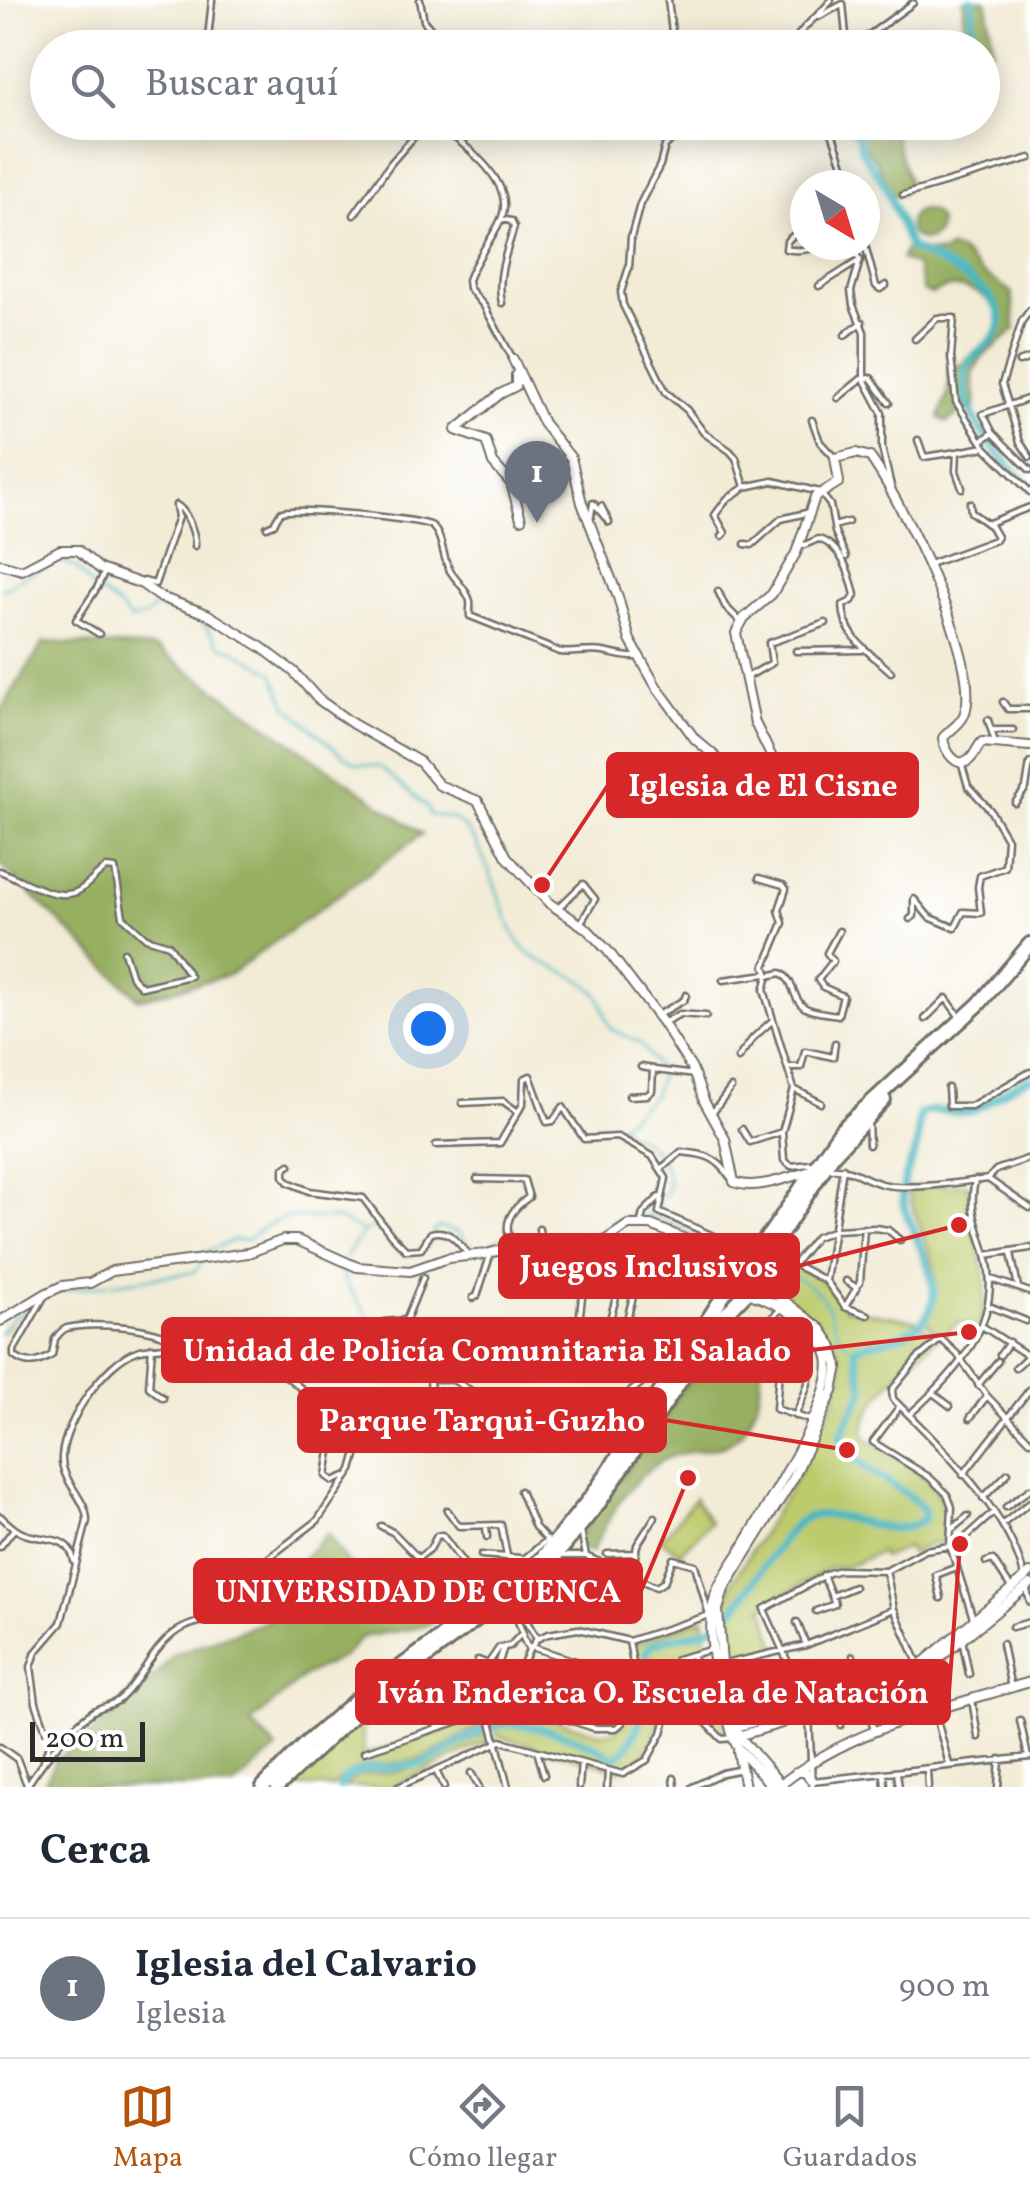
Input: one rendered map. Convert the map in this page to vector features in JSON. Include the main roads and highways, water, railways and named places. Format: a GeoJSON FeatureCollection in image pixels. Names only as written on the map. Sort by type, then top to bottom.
{"type":"FeatureCollection","features":[{"type":"Feature","properties":{"kind":"highway"},"geometry":{"type":"LineString","coordinates":[[277,1787],[364,1705],[561,1565],[580,1527],[723,1317],[756,1289],[771,1252],[817,1168],[858,1113],[962,1020],[1030,944]]}},
{"type":"Feature","properties":{"kind":"highway"},"geometry":{"type":"LineString","coordinates":[[263,1787],[346,1708],[505,1590],[581,1511],[797,1190],[867,1117],[984,1011],[1030,958]]}},
{"type":"Feature","properties":{"kind":"highway"},"geometry":{"type":"LineString","coordinates":[[740,1270],[754,1268],[760,1278]]}},
{"type":"Feature","properties":{"kind":"highway"},"geometry":{"type":"LineString","coordinates":[[740,1270],[737,1288],[747,1293]]}},
{"type":"Feature","properties":{"kind":"highway"},"geometry":{"type":"LineString","coordinates":[[288,1787],[302,1760]]}},
{"type":"Feature","properties":{"kind":"main road"},"geometry":{"type":"LineString","coordinates":[[522,519],[511,483],[493,463],[486,441],[456,430],[500,394],[516,386],[513,358],[543,423],[572,458],[637,657],[695,739],[750,780],[784,790],[786,780],[755,723],[736,633],[741,622],[772,594],[799,544],[820,492],[840,482],[836,458],[847,454],[868,456],[891,490],[928,564],[958,643],[964,714],[942,744],[961,762],[970,760],[982,742],[1030,746]]}},
{"type":"Feature","properties":{"kind":"main road"},"geometry":{"type":"LineString","coordinates":[[0,564],[22,570],[46,555],[70,549],[84,553],[105,571],[142,584],[160,598],[207,614],[261,646],[293,671],[318,699],[420,762],[439,784],[478,802],[507,857],[557,909],[580,924],[608,951],[661,1019],[695,1076],[725,1139],[730,1177],[742,1186],[817,1168]]}},
{"type":"Feature","properties":{"kind":"main road"},"geometry":{"type":"LineString","coordinates":[[790,1176],[800,1182],[797,1190]]}},
{"type":"Feature","properties":{"kind":"main road"},"geometry":{"type":"LineString","coordinates":[[0,1321],[62,1286],[90,1283],[112,1272],[248,1253],[283,1240],[297,1240],[356,1266],[410,1271],[434,1261],[492,1252],[510,1241],[542,1238],[566,1258],[587,1252],[616,1230],[641,1223],[690,1240],[740,1270]]}},
{"type":"Feature","properties":{"kind":"main road"},"geometry":{"type":"LineString","coordinates":[[713,1616],[724,1588],[793,1479],[837,1378],[835,1351],[826,1335],[760,1278]]}},
{"type":"Feature","properties":{"kind":"main road"},"geometry":{"type":"LineString","coordinates":[[745,1787],[719,1665],[713,1616],[716,1595],[788,1469],[825,1389],[827,1356],[815,1332],[782,1309],[747,1293]]}},
{"type":"Feature","properties":{"kind":"main road"},"geometry":{"type":"LineString","coordinates":[[922,1669],[974,1620],[1028,1580]]}},
{"type":"Feature","properties":{"kind":"main road"},"geometry":{"type":"LineString","coordinates":[[735,1732],[782,1722],[806,1704],[922,1669],[1028,1580]]}},
{"type":"Feature","properties":{"kind":"main road"},"geometry":{"type":"LineString","coordinates":[[704,1595],[716,1595]]}},
{"type":"Feature","properties":{"kind":"main road"},"geometry":{"type":"LineString","coordinates":[[715,1635],[712,1650],[732,1705],[735,1732],[779,1786]]}},
{"type":"Feature","properties":{"kind":"main road"},"geometry":{"type":"LineString","coordinates":[[779,1786],[812,1761],[874,1732],[1030,1682]]}},
{"type":"Feature","properties":{"kind":"main road"},"geometry":{"type":"LineString","coordinates":[[738,1748],[779,1786]]}},
{"type":"Feature","properties":{"kind":"main road"},"geometry":{"type":"LineString","coordinates":[[796,1772],[805,1772],[812,1784]]}},
{"type":"Feature","properties":{"kind":"waterway"},"geometry":{"type":"LineString","coordinates":[[972,0],[972,30]]}},
{"type":"Feature","properties":{"kind":"waterway"},"geometry":{"type":"LineString","coordinates":[[859,140],[861,150],[885,185],[910,248],[970,281],[996,306],[1000,319],[997,333],[969,363],[966,392],[986,437],[1030,487]]}},
{"type":"Feature","properties":{"kind":"waterway"},"geometry":{"type":"LineString","coordinates":[[0,588],[7,588],[59,560],[76,567],[90,585],[130,620],[146,616],[155,606],[189,612],[222,647],[273,673],[287,706],[343,756],[357,764],[380,767],[427,807],[430,815],[450,818],[463,827],[482,855],[524,948],[593,990],[601,1000],[611,1029],[639,1042],[661,1072],[654,1095],[621,1128],[643,1140],[660,1158],[668,1181],[664,1197]]}},
{"type":"Feature","properties":{"kind":"waterway"},"geometry":{"type":"LineString","coordinates":[[340,1787],[354,1773],[423,1763],[482,1731],[507,1724],[559,1733],[614,1757],[634,1736],[650,1697],[653,1678],[646,1655],[649,1648],[719,1623],[742,1599],[796,1524],[819,1515],[893,1528],[924,1520],[924,1509],[856,1459],[840,1436],[864,1390],[855,1348],[914,1328],[927,1315],[933,1300],[928,1265],[903,1198],[905,1177],[917,1145],[920,1114],[974,1110],[1030,1078]]}},
{"type":"Feature","properties":{"kind":"waterway"},"geometry":{"type":"LineString","coordinates":[[647,1217],[659,1202]]}},
{"type":"Feature","properties":{"kind":"waterway"},"geometry":{"type":"LineString","coordinates":[[203,1253],[234,1240],[247,1240],[286,1217],[338,1219],[364,1232],[380,1224]]}},
{"type":"Feature","properties":{"kind":"waterway"},"geometry":{"type":"LineString","coordinates":[[385,1230],[402,1253],[409,1254],[424,1250],[438,1227],[458,1232],[469,1246],[481,1247],[522,1235],[572,1251],[617,1220],[645,1217],[677,1226],[733,1257]]}},
{"type":"Feature","properties":{"kind":"waterway"},"geometry":{"type":"LineString","coordinates":[[345,1257],[364,1232]]}},
{"type":"Feature","properties":{"kind":"waterway"},"geometry":{"type":"LineString","coordinates":[[60,1291],[194,1272],[201,1264]]}},
{"type":"Feature","properties":{"kind":"waterway"},"geometry":{"type":"LineString","coordinates":[[340,1266],[381,1344]]}},
{"type":"Feature","properties":{"kind":"waterway"},"geometry":{"type":"LineString","coordinates":[[770,1268],[808,1284],[825,1302],[843,1341],[855,1348]]}},
{"type":"Feature","properties":{"kind":"waterway"},"geometry":{"type":"LineString","coordinates":[[0,1333],[14,1317],[33,1305]]}},
{"type":"Feature","properties":{"kind":"place","name":"Iglesia del Calvario"},"geometry":{"type":"Point","coordinates":[537,523]}},
{"type":"Feature","properties":{"kind":"place","name":"Iglesia de El Cisne"},"geometry":{"type":"Point","coordinates":[542,885]}},
{"type":"Feature","properties":{"kind":"place","name":"Juegos Inclusivos"},"geometry":{"type":"Point","coordinates":[959,1225]}},
{"type":"Feature","properties":{"kind":"place","name":"Unidad de Policía Comunitaria El Salado"},"geometry":{"type":"Point","coordinates":[969,1332]}},
{"type":"Feature","properties":{"kind":"place","name":"Parque Tarqui-Guzho"},"geometry":{"type":"Point","coordinates":[847,1450]}},
{"type":"Feature","properties":{"kind":"place","name":"UNIVERSIDAD DE CUENCA"},"geometry":{"type":"Point","coordinates":[688,1478]}},
{"type":"Feature","properties":{"kind":"place","name":"Iván Enderica O. Escuela de Natación"},"geometry":{"type":"Point","coordinates":[960,1544]}}]}
